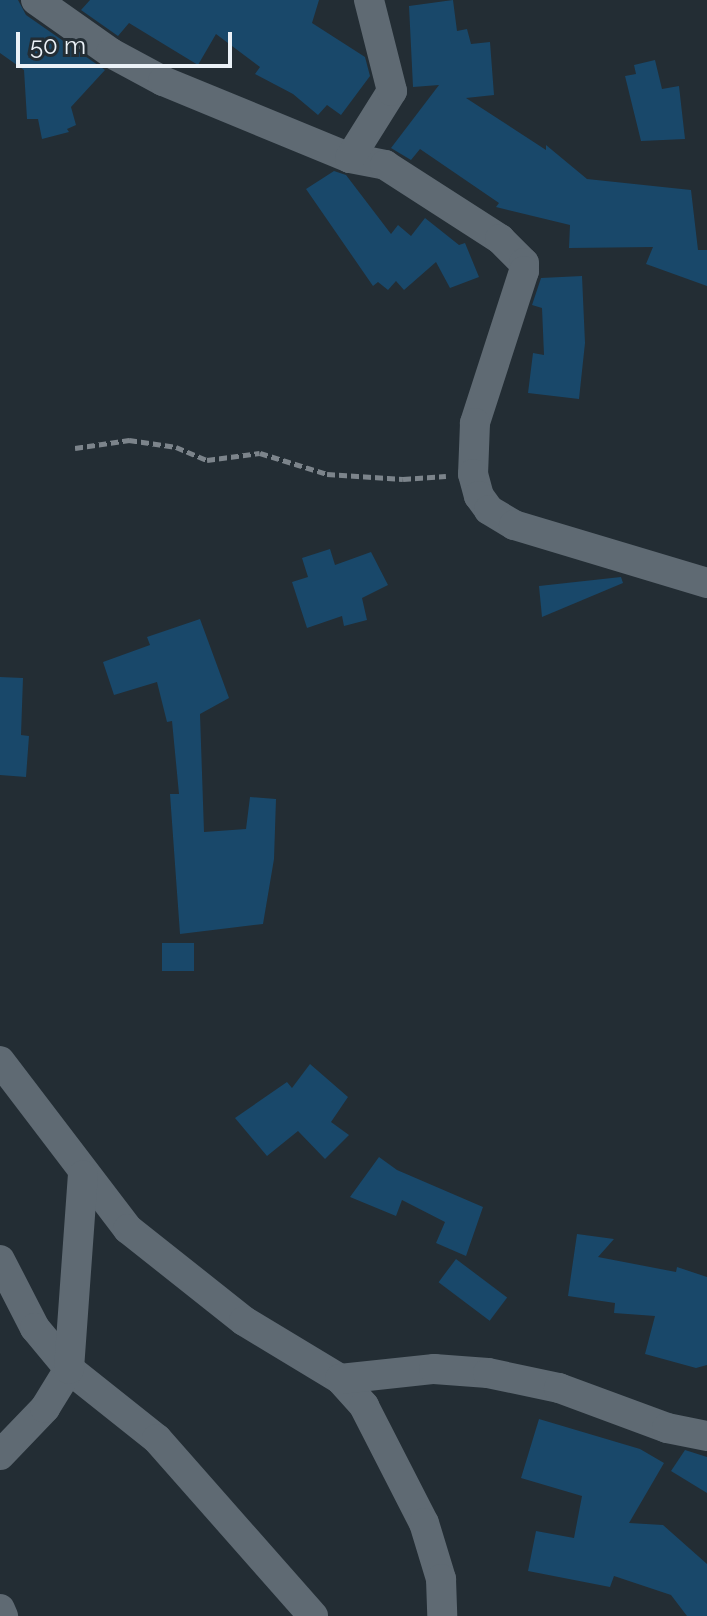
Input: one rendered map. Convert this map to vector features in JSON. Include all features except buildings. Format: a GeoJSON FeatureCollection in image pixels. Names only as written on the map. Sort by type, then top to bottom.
{"type":"FeatureCollection","features":[{"type":"Feature","properties":{"kind":"street"},"geometry":{"type":"LineString","coordinates":[[36,0],[111,53],[163,81],[350,158],[385,165],[500,239],[524,263],[512,319],[475,423],[473,474],[489,510],[514,525],[707,583]]}},
{"type":"Feature","properties":{"kind":"street"},"geometry":{"type":"LineString","coordinates":[[350,158],[392,91],[369,0]]}},
{"type":"Feature","properties":{"kind":"street"},"geometry":{"type":"LineString","coordinates":[[0,1061],[40,1108],[83,1176],[128,1229],[186,1279],[340,1379],[389,1447],[424,1523],[441,1579],[442,1616]]}},
{"type":"Feature","properties":{"kind":"street"},"geometry":{"type":"LineString","coordinates":[[0,1455],[45,1408],[69,1369],[83,1176]]}},
{"type":"Feature","properties":{"kind":"street"},"geometry":{"type":"LineString","coordinates":[[0,1260],[35,1328],[69,1369],[157,1439],[313,1616]]}},
{"type":"Feature","properties":{"kind":"street"},"geometry":{"type":"LineString","coordinates":[[340,1379],[434,1369],[488,1373],[559,1388],[667,1428],[707,1436]]}},
{"type":"Feature","properties":{"kind":"street"},"geometry":{"type":"LineString","coordinates":[[0,1609],[3,1616]]}},
{"type":"Feature","properties":{"kind":"path"},"geometry":{"type":"LineString","coordinates":[[75,448],[129,440],[176,447],[207,460],[260,453],[327,474],[403,479],[473,474]]}}]}
